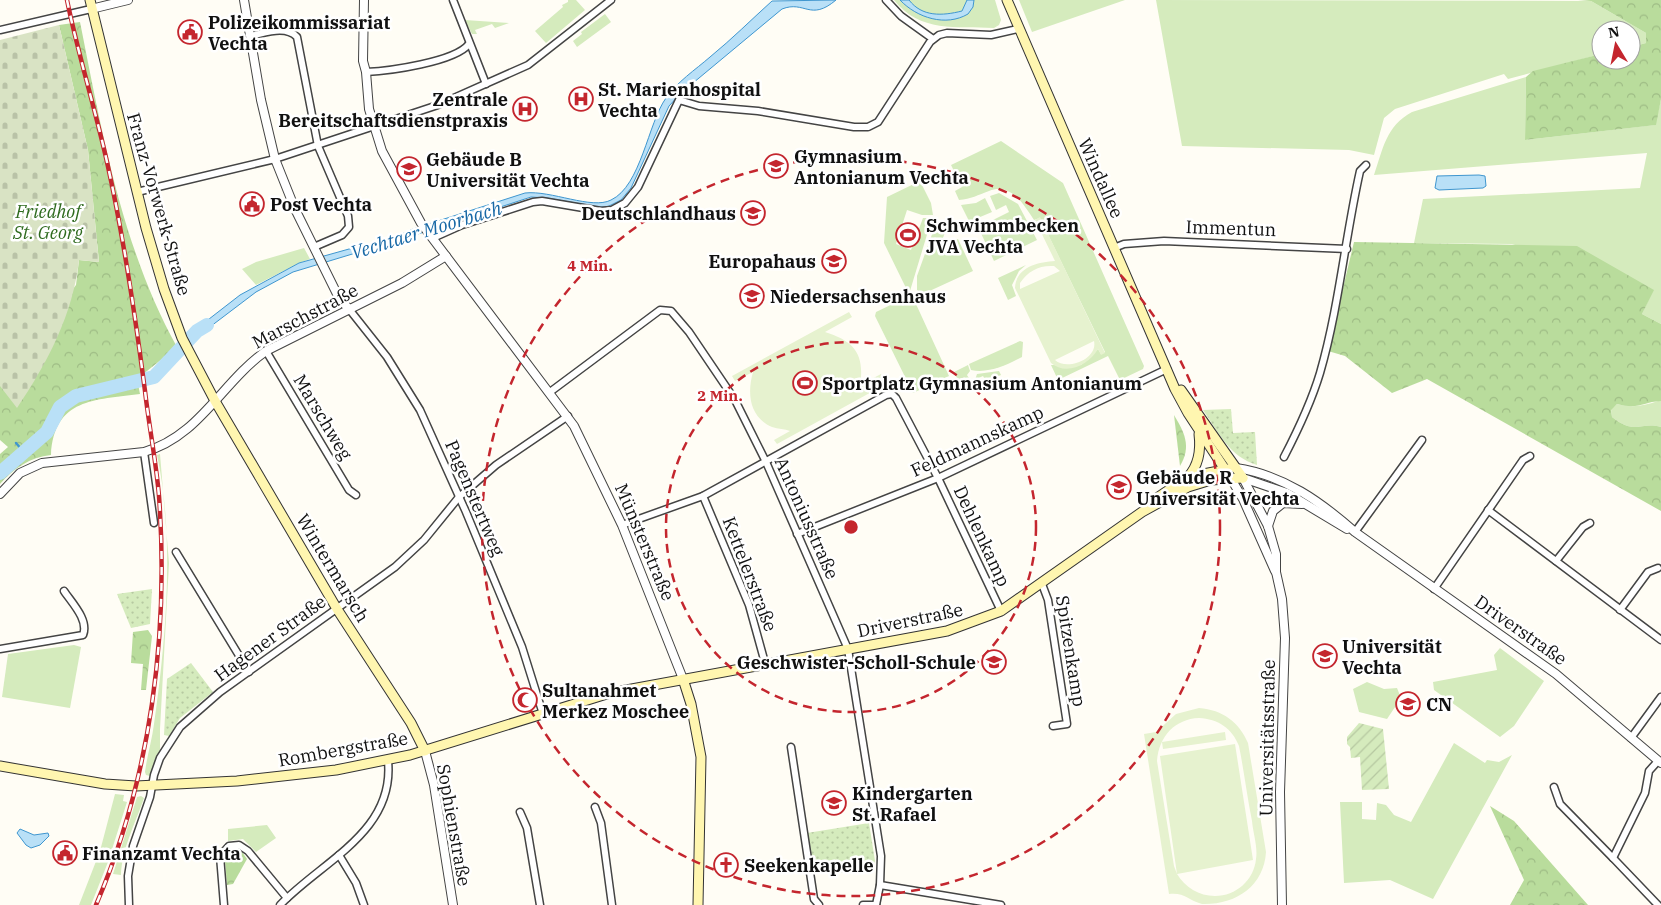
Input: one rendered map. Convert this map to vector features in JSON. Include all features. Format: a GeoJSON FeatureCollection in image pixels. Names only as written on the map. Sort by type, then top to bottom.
{"type":"FeatureCollection","features":[{"type":"Feature","properties":{"kind":"main road","name":"Windallee"},"geometry":{"type":"LineString","coordinates":[[1007,0],[1018,29],[1188,414],[1228,473]]}},
{"type":"Feature","properties":{"kind":"main road","name":"Franz-Vorwerk-Straße"},"geometry":{"type":"LineString","coordinates":[[91,4],[159,275],[182,338],[215,401]]}},
{"type":"Feature","properties":{"kind":"main road","name":"Windallee"},"geometry":{"type":"LineString","coordinates":[[1167,369],[1244,478]]}},
{"type":"Feature","properties":{"kind":"main road","name":"Wintermarsch"},"geometry":{"type":"LineString","coordinates":[[215,401],[337,609],[411,723],[425,750]]}},
{"type":"Feature","properties":{"kind":"main road"},"geometry":{"type":"LineString","coordinates":[[1188,477],[1193,471],[1200,453],[1199,432]]}},
{"type":"Feature","properties":{"kind":"main road","name":"Driverstraße"},"geometry":{"type":"LineString","coordinates":[[683,679],[947,631],[1001,611],[1142,512],[1188,487],[1228,473],[1236,468]]}},
{"type":"Feature","properties":{"kind":"main road","name":"Driverstraße"},"geometry":{"type":"LineString","coordinates":[[1142,512],[1157,498],[1188,477],[1228,473],[1244,478]]}},
{"type":"Feature","properties":{"kind":"main road","name":"Rombergstraße"},"geometry":{"type":"LineString","coordinates":[[0,766],[105,784],[152,786],[237,781],[336,770],[388,760],[425,750],[610,693],[683,679]]}},
{"type":"Feature","properties":{"kind":"main road","name":"Münsterstraße"},"geometry":{"type":"LineString","coordinates":[[683,679],[691,704],[701,757],[698,905]]}},
{"type":"Feature","properties":{"kind":"street"},"geometry":{"type":"LineString","coordinates":[[0,30],[91,4],[128,0]]}},
{"type":"Feature","properties":{"kind":"street"},"geometry":{"type":"LineString","coordinates":[[244,0],[261,100],[275,159],[295,209],[339,298],[349,309]]}},
{"type":"Feature","properties":{"kind":"street","name":"Münsterstraße"},"geometry":{"type":"LineString","coordinates":[[364,0],[363,61],[370,109],[382,151],[421,223],[568,416],[622,525],[683,679]]}},
{"type":"Feature","properties":{"kind":"street"},"geometry":{"type":"LineString","coordinates":[[453,0],[486,84]]}},
{"type":"Feature","properties":{"kind":"street"},"geometry":{"type":"LineString","coordinates":[[137,192],[275,159],[438,105],[528,66],[611,0]]}},
{"type":"Feature","properties":{"kind":"street"},"geometry":{"type":"LineString","coordinates":[[886,0],[901,16],[933,38]]}},
{"type":"Feature","properties":{"kind":"street"},"geometry":{"type":"LineString","coordinates":[[431,235],[533,202],[542,201],[601,211],[612,210],[625,203],[638,187],[679,100],[698,106],[758,111],[854,128],[868,127],[878,122],[888,111],[933,38],[947,33],[991,35],[1018,29]]}},
{"type":"Feature","properties":{"kind":"street"},"geometry":{"type":"LineString","coordinates":[[250,36],[285,30],[291,31],[297,37],[318,146],[348,216],[349,227],[342,234],[315,249]]}},
{"type":"Feature","properties":{"kind":"street"},"geometry":{"type":"LineString","coordinates":[[366,72],[414,66],[462,50],[470,44]]}},
{"type":"Feature","properties":{"kind":"street"},"geometry":{"type":"LineString","coordinates":[[1284,457],[1306,413],[1320,374],[1347,249],[1360,171],[1366,166]]}},
{"type":"Feature","properties":{"kind":"street","name":"Immentun"},"geometry":{"type":"LineString","coordinates":[[1114,248],[1124,244],[1164,240],[1347,249]]}},
{"type":"Feature","properties":{"kind":"street","name":"Marschstraße"},"geometry":{"type":"LineString","coordinates":[[0,494],[20,473],[42,463],[144,452],[160,447],[182,434],[248,364],[266,351],[402,283],[446,256]]}},
{"type":"Feature","properties":{"kind":"street","name":"Pagenstertweg"},"geometry":{"type":"LineString","coordinates":[[349,309],[388,357],[420,410],[522,647],[543,714]]}},
{"type":"Feature","properties":{"kind":"street","name":"Antoniusstraße"},"geometry":{"type":"LineString","coordinates":[[550,392],[660,310],[671,311],[689,332],[735,400],[766,462],[848,649],[881,856],[880,885],[876,905]]}},
{"type":"Feature","properties":{"kind":"street","name":"Marschweg"},"geometry":{"type":"LineString","coordinates":[[266,351],[349,490],[356,495]]}},
{"type":"Feature","properties":{"kind":"street","name":"Feldmannskamp"},"geometry":{"type":"LineString","coordinates":[[797,534],[938,478],[1167,369]]}},
{"type":"Feature","properties":{"kind":"street","name":"Dehlenkamp"},"geometry":{"type":"LineString","coordinates":[[766,462],[886,395],[892,394],[896,398],[938,478],[1001,611]]}},
{"type":"Feature","properties":{"kind":"street","name":"Hagener Straße"},"geometry":{"type":"LineString","coordinates":[[129,905],[129,862],[160,758],[180,727],[196,711],[337,609],[409,554],[459,498],[502,460],[568,416]]}},
{"type":"Feature","properties":{"kind":"street"},"geometry":{"type":"LineString","coordinates":[[1356,532],[1422,440]]}},
{"type":"Feature","properties":{"kind":"street"},"geometry":{"type":"LineString","coordinates":[[144,452],[154,523]]}},
{"type":"Feature","properties":{"kind":"street"},"geometry":{"type":"LineString","coordinates":[[1434,589],[1523,460],[1530,456]]}},
{"type":"Feature","properties":{"kind":"street"},"geometry":{"type":"LineString","coordinates":[[622,525],[703,496],[766,462]]}},
{"type":"Feature","properties":{"kind":"street","name":"Driverstraße"},"geometry":{"type":"LineString","coordinates":[[1236,468],[1264,474],[1296,487],[1328,508],[1356,532],[1434,589],[1556,674],[1660,762]]}},
{"type":"Feature","properties":{"kind":"street","name":"Universitätsstraße"},"geometry":{"type":"LineString","coordinates":[[1228,473],[1239,490],[1276,572],[1282,599],[1285,638],[1280,756],[1282,905]]}},
{"type":"Feature","properties":{"kind":"street","name":"Driverstraße"},"geometry":{"type":"LineString","coordinates":[[1244,478],[1272,486],[1313,507],[1340,526],[1356,532]]}},
{"type":"Feature","properties":{"kind":"street","name":"Universitätsstraße"},"geometry":{"type":"LineString","coordinates":[[1244,478],[1268,526],[1276,554],[1276,572]]}},
{"type":"Feature","properties":{"kind":"street","name":"Kettelerstraße"},"geometry":{"type":"LineString","coordinates":[[703,496],[749,605],[765,664]]}},
{"type":"Feature","properties":{"kind":"street"},"geometry":{"type":"LineString","coordinates":[[1268,526],[1273,511],[1283,503],[1295,502],[1313,507]]}},
{"type":"Feature","properties":{"kind":"street"},"geometry":{"type":"LineString","coordinates":[[1488,510],[1661,640]]}},
{"type":"Feature","properties":{"kind":"street"},"geometry":{"type":"LineString","coordinates":[[1556,561],[1582,527],[1590,523]]}},
{"type":"Feature","properties":{"kind":"street"},"geometry":{"type":"LineString","coordinates":[[176,552],[249,672]]}},
{"type":"Feature","properties":{"kind":"street"},"geometry":{"type":"LineString","coordinates":[[1620,610],[1648,572],[1658,568]]}},
{"type":"Feature","properties":{"kind":"street","name":"Spitzenkamp"},"geometry":{"type":"LineString","coordinates":[[1042,584],[1048,600],[1067,724],[1053,726]]}},
{"type":"Feature","properties":{"kind":"street"},"geometry":{"type":"LineString","coordinates":[[0,649],[83,635],[85,630],[84,620],[64,591]]}},
{"type":"Feature","properties":{"kind":"street"},"geometry":{"type":"LineString","coordinates":[[1631,738],[1661,697]]}},
{"type":"Feature","properties":{"kind":"street"},"geometry":{"type":"LineString","coordinates":[[791,747],[814,899],[819,905]]}},
{"type":"Feature","properties":{"kind":"street","name":"Sophienstraße"},"geometry":{"type":"LineString","coordinates":[[425,750],[431,773],[453,905]]}},
{"type":"Feature","properties":{"kind":"street"},"geometry":{"type":"LineString","coordinates":[[280,905],[340,855],[365,831],[379,810],[389,784],[388,760]]}},
{"type":"Feature","properties":{"kind":"street"},"geometry":{"type":"LineString","coordinates":[[1613,858],[1646,793],[1649,771],[1660,762]]}},
{"type":"Feature","properties":{"kind":"street"},"geometry":{"type":"LineString","coordinates":[[1554,787],[1560,804],[1658,905]]}},
{"type":"Feature","properties":{"kind":"street"},"geometry":{"type":"LineString","coordinates":[[595,807],[600,823],[612,905]]}},
{"type":"Feature","properties":{"kind":"street"},"geometry":{"type":"LineString","coordinates":[[520,812],[527,828],[540,905]]}},
{"type":"Feature","properties":{"kind":"street"},"geometry":{"type":"LineString","coordinates":[[224,905],[220,856],[229,846],[240,845],[248,851],[287,898]]}},
{"type":"Feature","properties":{"kind":"street"},"geometry":{"type":"LineString","coordinates":[[340,855],[356,883],[364,905]]}},
{"type":"Feature","properties":{"kind":"street"},"geometry":{"type":"LineString","coordinates":[[880,885],[1001,905]]}},
{"type":"Feature","properties":{"kind":"street"},"geometry":{"type":"LineString","coordinates":[[863,905],[876,905]]}},
{"type":"Feature","properties":{"kind":"green space"},"geometry":{"type":"Polygon","coordinates":[[[568,0],[576,0],[585,10],[546,43],[535,31],[563,7],[562,5],[568,2],[568,0]]]}},
{"type":"Feature","properties":{"kind":"green space"},"geometry":{"type":"Polygon","coordinates":[[[894,0],[995,0],[1001,20],[999,25],[994,28],[939,26],[915,18],[904,11],[894,0]]]}},
{"type":"Feature","properties":{"kind":"green space"},"geometry":{"type":"Polygon","coordinates":[[[1019,0],[1125,0],[1032,32],[1019,0]]]}},
{"type":"Feature","properties":{"kind":"green space"},"geometry":{"type":"Polygon","coordinates":[[[1156,0],[1591,1],[1624,20],[1591,20],[1591,57],[1508,79],[1504,74],[1395,109],[1384,118],[1374,155],[1349,150],[1182,146],[1156,0]]]}},
{"type":"Feature","properties":{"kind":"green space"},"geometry":{"type":"Polygon","coordinates":[[[1578,0],[1661,0],[1661,99],[1656,125],[1525,140],[1526,77],[1533,71],[1591,56],[1591,70],[1641,70],[1641,44],[1646,43],[1646,33],[1641,30],[1641,20],[1624,20],[1591,1],[1578,0]]]}},
{"type":"Feature","properties":{"kind":"green space"},"geometry":{"type":"Polygon","coordinates":[[[605,14],[611,22],[577,47],[573,41],[582,34],[581,32],[605,14]]]}},
{"type":"Feature","properties":{"kind":"green space"},"geometry":{"type":"Polygon","coordinates":[[[465,20],[509,23],[495,28],[492,24],[475,30],[477,34],[472,34],[465,20]]]}},
{"type":"Feature","properties":{"kind":"green space"},"geometry":{"type":"Polygon","coordinates":[[[80,22],[106,147],[128,230],[158,309],[177,347],[137,379],[140,394],[93,401],[80,405],[69,412],[60,422],[54,436],[51,455],[29,461],[10,473],[0,484],[0,454],[8,447],[0,440],[0,383],[76,285],[79,260],[99,262],[88,150],[59,25],[80,22]]]}},
{"type":"Feature","properties":{"kind":"green space","name":"Friedhof St. Georg"},"geometry":{"type":"Polygon","coordinates":[[[59,25],[88,150],[99,262],[79,260],[76,280],[65,318],[49,355],[17,408],[0,386],[0,40],[59,25]]]}},
{"type":"Feature","properties":{"kind":"green space"},"geometry":{"type":"Polygon","coordinates":[[[1641,30],[1646,33],[1646,43],[1641,44],[1641,30]]]}},
{"type":"Feature","properties":{"kind":"green space"},"geometry":{"type":"Polygon","coordinates":[[[1526,77],[1525,140],[1655,125],[1661,99],[1661,324],[1642,314],[1653,290],[1512,244],[1414,243],[1423,199],[1640,188],[1647,153],[1374,175],[1383,147],[1391,131],[1396,124],[1412,112],[1526,77]]]}},
{"type":"Feature","properties":{"kind":"green space"},"geometry":{"type":"Polygon","coordinates":[[[1001,141],[1063,183],[1144,366],[1143,369],[1120,380],[1108,356],[1058,380],[1051,365],[1081,365],[1098,349],[1101,354],[1105,352],[1040,218],[1034,220],[1016,196],[1004,190],[997,189],[959,200],[955,191],[962,187],[951,165],[1001,141]]]}},
{"type":"Feature","properties":{"kind":"green space"},"geometry":{"type":"Polygon","coordinates":[[[920,181],[931,203],[933,215],[922,215],[907,210],[896,244],[911,250],[923,218],[932,218],[910,291],[949,376],[913,393],[875,316],[876,312],[901,300],[906,288],[884,243],[887,197],[920,181]]]}},
{"type":"Feature","properties":{"kind":"green space"},"geometry":{"type":"Polygon","coordinates":[[[999,193],[1018,204],[1037,240],[994,261],[979,229],[974,231],[961,205],[976,203],[985,198],[992,212],[973,220],[977,228],[1009,212],[1006,205],[996,210],[990,196],[999,193]]]}},
{"type":"Feature","properties":{"kind":"green space"},"geometry":{"type":"Polygon","coordinates":[[[1040,217],[1105,353],[1101,355],[1098,349],[1089,360],[1070,369],[1063,369],[1051,363],[1015,288],[1019,275],[1024,270],[1035,264],[1055,261],[1035,220],[1040,217]],[[1054,266],[1039,268],[1030,272],[1020,283],[1020,289],[1060,271],[1054,266]],[[1094,341],[1055,360],[1060,363],[1074,364],[1087,358],[1094,347],[1094,341]]]}},
{"type":"Feature","properties":{"kind":"green space"},"geometry":{"type":"Polygon","coordinates":[[[940,223],[945,232],[939,250],[947,252],[951,242],[958,239],[973,271],[923,294],[917,290],[917,276],[935,226],[940,223]]]}},
{"type":"Feature","properties":{"kind":"green space"},"geometry":{"type":"Polygon","coordinates":[[[1354,242],[1577,246],[1654,290],[1642,314],[1661,324],[1661,401],[1636,406],[1617,404],[1611,410],[1612,417],[1627,426],[1661,427],[1661,511],[1427,379],[1392,393],[1345,356],[1328,351],[1354,242]]]}},
{"type":"Feature","properties":{"kind":"green space"},"geometry":{"type":"Polygon","coordinates":[[[304,248],[310,259],[256,285],[242,269],[256,262],[304,248]]]}},
{"type":"Feature","properties":{"kind":"green space"},"geometry":{"type":"Polygon","coordinates":[[[1026,265],[1019,271],[1012,285],[1016,296],[1008,300],[998,278],[1026,265]]]}},
{"type":"Feature","properties":{"kind":"green space","name":"Sportplatz Gymnasium Antonianum"},"geometry":{"type":"Polygon","coordinates":[[[849,312],[852,317],[825,332],[843,340],[855,350],[861,365],[860,385],[881,374],[886,384],[777,444],[774,440],[790,431],[764,423],[754,411],[750,396],[753,372],[735,381],[732,376],[849,312]]]}},
{"type":"Feature","properties":{"kind":"green space"},"geometry":{"type":"Polygon","coordinates":[[[1020,341],[1023,342],[1022,357],[991,370],[971,370],[969,364],[1020,341]]]}},
{"type":"Feature","properties":{"kind":"green space"},"geometry":{"type":"Polygon","coordinates":[[[968,365],[970,371],[967,375],[970,380],[974,380],[961,386],[954,372],[968,365]]]}},
{"type":"Feature","properties":{"kind":"green space"},"geometry":{"type":"Polygon","coordinates":[[[999,371],[1001,375],[986,381],[983,376],[975,380],[977,374],[999,371]]]}},
{"type":"Feature","properties":{"kind":"green space"},"geometry":{"type":"Polygon","coordinates":[[[1661,401],[1661,427],[1627,426],[1612,417],[1611,409],[1617,404],[1638,406],[1661,401]]]}},
{"type":"Feature","properties":{"kind":"green space"},"geometry":{"type":"Polygon","coordinates":[[[1231,409],[1233,433],[1255,432],[1257,465],[1239,456],[1225,443],[1203,410],[1231,409]]]}},
{"type":"Feature","properties":{"kind":"green space"},"geometry":{"type":"Polygon","coordinates":[[[1174,415],[1181,427],[1186,446],[1184,459],[1180,466],[1174,415]]]}},
{"type":"Feature","properties":{"kind":"green space"},"geometry":{"type":"Polygon","coordinates":[[[160,454],[164,497],[157,455],[160,454]]]}},
{"type":"Feature","properties":{"kind":"green space"},"geometry":{"type":"Polygon","coordinates":[[[166,528],[169,563],[160,751],[150,776],[146,775],[145,772],[153,730],[165,624],[167,589],[166,528]]]}},
{"type":"Feature","properties":{"kind":"green space"},"geometry":{"type":"Polygon","coordinates":[[[152,589],[150,624],[131,628],[117,594],[152,589]]]}},
{"type":"Feature","properties":{"kind":"green space"},"geometry":{"type":"Polygon","coordinates":[[[148,630],[152,636],[146,690],[141,690],[143,664],[131,663],[133,632],[148,630]]]}},
{"type":"Feature","properties":{"kind":"green space"},"geometry":{"type":"Polygon","coordinates":[[[74,645],[81,647],[70,708],[2,697],[8,654],[74,645]]]}},
{"type":"Feature","properties":{"kind":"green space"},"geometry":{"type":"Polygon","coordinates":[[[1500,648],[1544,681],[1514,726],[1500,737],[1434,690],[1433,682],[1497,670],[1494,655],[1500,648]]]}},
{"type":"Feature","properties":{"kind":"green space"},"geometry":{"type":"Polygon","coordinates":[[[191,663],[213,692],[180,718],[169,736],[164,735],[167,679],[191,663]]]}},
{"type":"Feature","properties":{"kind":"green space"},"geometry":{"type":"Polygon","coordinates":[[[1367,682],[1384,689],[1397,688],[1401,698],[1387,719],[1359,712],[1353,689],[1367,682]]]}},
{"type":"Feature","properties":{"kind":"green space"},"geometry":{"type":"Polygon","coordinates":[[[1199,708],[1216,711],[1235,723],[1248,743],[1266,852],[1260,875],[1254,884],[1237,897],[1226,901],[1202,904],[1182,895],[1169,894],[1144,734],[1156,732],[1176,714],[1199,708]],[[1190,719],[1176,725],[1165,737],[1158,752],[1157,761],[1174,866],[1177,874],[1188,887],[1209,896],[1223,895],[1237,890],[1248,880],[1255,867],[1256,845],[1239,746],[1228,729],[1212,720],[1190,719]]]}},
{"type":"Feature","properties":{"kind":"green space"},"geometry":{"type":"Polygon","coordinates":[[[1359,723],[1383,729],[1389,789],[1362,790],[1360,757],[1351,758],[1350,747],[1347,744],[1347,737],[1359,723]]]}},
{"type":"Feature","properties":{"kind":"green space"},"geometry":{"type":"Polygon","coordinates":[[[1225,732],[1226,740],[1163,749],[1162,742],[1225,732]]]}},
{"type":"Feature","properties":{"kind":"green space"},"geometry":{"type":"Polygon","coordinates":[[[1454,743],[1485,763],[1487,760],[1499,762],[1512,755],[1433,899],[1390,880],[1344,883],[1340,802],[1362,802],[1362,819],[1376,820],[1377,803],[1386,805],[1394,815],[1411,822],[1454,743]]]}},
{"type":"Feature","properties":{"kind":"green space"},"geometry":{"type":"Polygon","coordinates":[[[1235,744],[1253,860],[1177,874],[1160,756],[1235,744]]]}},
{"type":"Feature","properties":{"kind":"green space"},"geometry":{"type":"Polygon","coordinates":[[[115,794],[124,795],[123,801],[127,802],[108,862],[91,905],[79,905],[100,851],[115,794]]]}},
{"type":"Feature","properties":{"kind":"green space"},"geometry":{"type":"Polygon","coordinates":[[[141,796],[144,798],[124,855],[121,875],[113,874],[137,797],[141,796]]]}},
{"type":"Feature","properties":{"kind":"green space"},"geometry":{"type":"Polygon","coordinates":[[[1490,806],[1514,821],[1588,905],[1510,905],[1524,880],[1490,806]]]}},
{"type":"Feature","properties":{"kind":"green space"},"geometry":{"type":"Polygon","coordinates":[[[869,823],[875,861],[873,867],[859,871],[834,873],[812,867],[807,833],[869,823]]]}},
{"type":"Feature","properties":{"kind":"green space"},"geometry":{"type":"Polygon","coordinates":[[[267,825],[276,838],[256,852],[243,839],[228,841],[228,829],[267,825]]]}},
{"type":"Feature","properties":{"kind":"green space"},"geometry":{"type":"Polygon","coordinates":[[[234,850],[242,852],[247,859],[233,884],[227,885],[225,860],[227,853],[234,850]]]}},
{"type":"Feature","properties":{"kind":"water"},"geometry":{"type":"Polygon","coordinates":[[[836,0],[827,6],[814,10],[796,7],[782,9],[681,93],[669,106],[631,188],[621,200],[607,207],[599,207],[531,197],[418,234],[392,246],[359,252],[293,272],[256,292],[194,339],[191,333],[240,295],[299,263],[349,249],[382,243],[413,229],[525,193],[547,194],[593,203],[611,200],[621,193],[630,182],[660,109],[670,92],[681,81],[772,1],[836,0]]]}},
{"type":"Feature","properties":{"kind":"water"},"geometry":{"type":"Polygon","coordinates":[[[900,0],[909,0],[914,6],[926,12],[947,14],[962,11],[967,0],[974,0],[973,7],[968,14],[950,20],[941,20],[923,16],[900,0]]]}},
{"type":"Feature","properties":{"kind":"water"},"geometry":{"type":"Polygon","coordinates":[[[1437,176],[1485,176],[1486,186],[1483,188],[1439,190],[1435,188],[1437,176]]]}},
{"type":"Feature","properties":{"kind":"water"},"geometry":{"type":"Polygon","coordinates":[[[20,829],[34,835],[48,833],[49,836],[40,845],[31,848],[26,845],[17,833],[20,829]]]}},
{"type":"Feature","properties":{"kind":"waterway","name":"Vechtaer Moorbach"},"geometry":{"type":"LineString","coordinates":[[0,473],[47,432],[60,407],[76,396],[154,377],[197,331],[207,325]]}},
{"type":"Feature","properties":{"kind":"waterway"},"geometry":{"type":"LineString","coordinates":[[16,443],[23,451]]}},
{"type":"Feature","properties":{"kind":"railway"},"geometry":{"type":"LineString","coordinates":[[67,0],[107,162],[124,248],[156,470],[161,548],[161,601],[158,653],[152,705],[143,756],[115,856],[96,905]]}},
{"type":"Feature","properties":{"kind":"place","name":"Polizeikommissariat Vechta"},"geometry":{"type":"Point","coordinates":[190,32]}},
{"type":"Feature","properties":{"kind":"place","name":"St. Marienhospital Vechta"},"geometry":{"type":"Point","coordinates":[581,99]}},
{"type":"Feature","properties":{"kind":"place","name":"Zentrale Bereitschaftsdienstpraxis"},"geometry":{"type":"Point","coordinates":[525,109]}},
{"type":"Feature","properties":{"kind":"place","name":"Gymnasium Antonianum Vechta"},"geometry":{"type":"Point","coordinates":[776,166]}},
{"type":"Feature","properties":{"kind":"place","name":"Gebäude B Universität Vechta"},"geometry":{"type":"Point","coordinates":[409,169]}},
{"type":"Feature","properties":{"kind":"place","name":"Post Vechta"},"geometry":{"type":"Point","coordinates":[252,204]}},
{"type":"Feature","properties":{"kind":"place","name":"Deutschlandhaus"},"geometry":{"type":"Point","coordinates":[753,213]}},
{"type":"Feature","properties":{"kind":"place","name":"Schwimmbecken JVA Vechta"},"geometry":{"type":"Point","coordinates":[908,235]}},
{"type":"Feature","properties":{"kind":"place","name":"Europahaus"},"geometry":{"type":"Point","coordinates":[834,261]}},
{"type":"Feature","properties":{"kind":"place","name":"Niedersachsenhaus"},"geometry":{"type":"Point","coordinates":[752,296]}},
{"type":"Feature","properties":{"kind":"place","name":"Sportplatz Gymnasium Antonianum"},"geometry":{"type":"Point","coordinates":[805,383]}},
{"type":"Feature","properties":{"kind":"place","name":"Gebäude R Universität Vechta"},"geometry":{"type":"Point","coordinates":[1119,487]}},
{"type":"Feature","properties":{"kind":"place","name":"Universität Vechta"},"geometry":{"type":"Point","coordinates":[1325,656]}},
{"type":"Feature","properties":{"kind":"place","name":"Geschwister-Scholl-Schule"},"geometry":{"type":"Point","coordinates":[994,662]}},
{"type":"Feature","properties":{"kind":"place","name":"Sultanahmet Merkez Moschee"},"geometry":{"type":"Point","coordinates":[525,700]}},
{"type":"Feature","properties":{"kind":"place","name":"CN"},"geometry":{"type":"Point","coordinates":[1408,704]}},
{"type":"Feature","properties":{"kind":"place","name":"Kindergarten St. Rafael"},"geometry":{"type":"Point","coordinates":[834,803]}},
{"type":"Feature","properties":{"kind":"place","name":"Finanzamt Vechta"},"geometry":{"type":"Point","coordinates":[65,853]}},
{"type":"Feature","properties":{"kind":"place","name":"Seekenkapelle"},"geometry":{"type":"Point","coordinates":[726,865]}}]}
